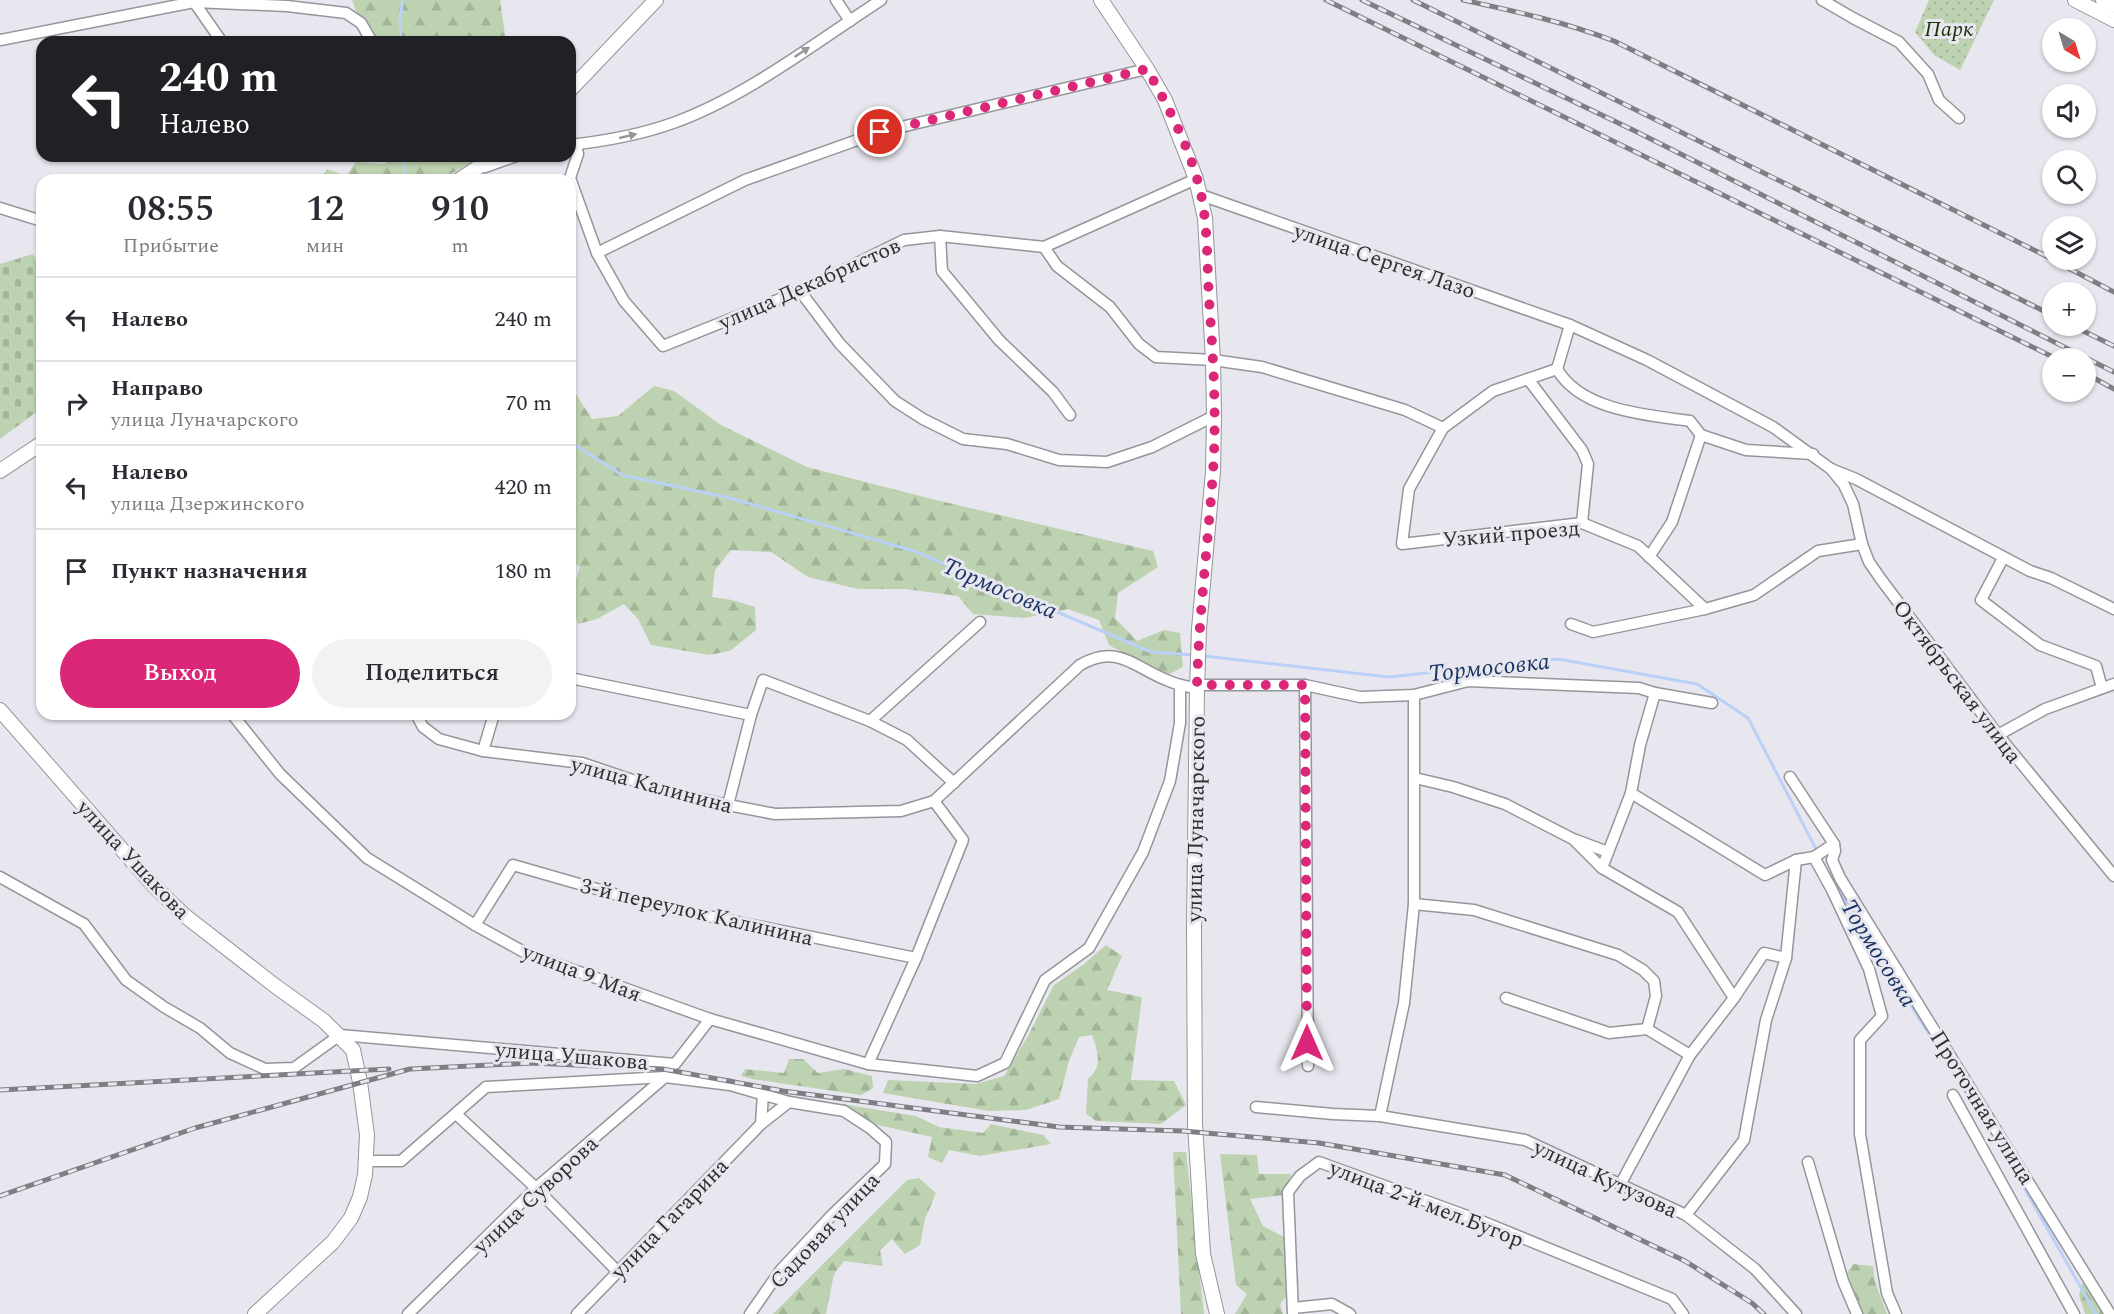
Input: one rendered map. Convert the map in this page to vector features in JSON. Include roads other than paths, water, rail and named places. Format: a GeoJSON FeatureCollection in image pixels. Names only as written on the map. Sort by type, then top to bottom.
{"type":"FeatureCollection","features":[{"type":"Feature","properties":{"kind":"main road"},"geometry":{"type":"LineString","coordinates":[[576,84],[656,0]]}},
{"type":"Feature","properties":{"kind":"main road","name":"улица Луначарского"},"geometry":{"type":"LineString","coordinates":[[1101,0],[1147,69],[1176,125],[1201,195],[1205,219],[1214,416],[1213,471],[1199,629],[1197,687],[1194,928],[1195,1124],[1203,1254],[1217,1314]]}},
{"type":"Feature","properties":{"kind":"main road"},"geometry":{"type":"LineString","coordinates":[[2074,0],[2114,20]]}},
{"type":"Feature","properties":{"kind":"main road"},"geometry":{"type":"LineString","coordinates":[[2103,0],[2114,5]]}},
{"type":"Feature","properties":{"kind":"main road"},"geometry":{"type":"LineString","coordinates":[[470,174],[487,162]]}},
{"type":"Feature","properties":{"kind":"main road"},"geometry":{"type":"LineString","coordinates":[[0,471],[36,447]]}},
{"type":"Feature","properties":{"kind":"main road","name":"улица Ушакова"},"geometry":{"type":"LineString","coordinates":[[0,710],[153,885],[184,915],[324,1021],[353,1050],[366,1135],[366,1161],[360,1197],[351,1218],[333,1242],[255,1314]]}},
{"type":"Feature","properties":{"kind":"street"},"geometry":{"type":"LineString","coordinates":[[836,0],[850,21]]}},
{"type":"Feature","properties":{"kind":"street"},"geometry":{"type":"LineString","coordinates":[[576,144],[630,135],[673,123],[709,108],[737,93],[881,0]]}},
{"type":"Feature","properties":{"kind":"street"},"geometry":{"type":"LineString","coordinates":[[1822,0],[1899,42],[1928,74],[1940,100],[1959,118]]}},
{"type":"Feature","properties":{"kind":"street"},"geometry":{"type":"LineString","coordinates":[[194,2],[218,36]]}},
{"type":"Feature","properties":{"kind":"street"},"geometry":{"type":"LineString","coordinates":[[0,40],[148,5],[194,2],[287,6],[346,13],[361,24],[368,36]]}},
{"type":"Feature","properties":{"kind":"street"},"geometry":{"type":"LineString","coordinates":[[576,195],[597,253],[745,180],[880,132],[1147,69]]}},
{"type":"Feature","properties":{"kind":"street"},"geometry":{"type":"LineString","coordinates":[[474,172],[500,162]]}},
{"type":"Feature","properties":{"kind":"street"},"geometry":{"type":"LineString","coordinates":[[1196,179],[1044,247],[1057,266],[1110,307],[1139,344],[1156,357],[1213,360],[1262,367],[1405,410],[1443,428],[1493,391],[1557,369]]}},
{"type":"Feature","properties":{"kind":"street","name":"улица Сергея Лазо"},"geometry":{"type":"LineString","coordinates":[[1201,195],[1570,325],[1647,360],[1773,427],[1831,469]]}},
{"type":"Feature","properties":{"kind":"street"},"geometry":{"type":"LineString","coordinates":[[0,208],[36,219]]}},
{"type":"Feature","properties":{"kind":"street"},"geometry":{"type":"LineString","coordinates":[[940,236],[942,271],[999,340],[1053,392],[1070,416]]}},
{"type":"Feature","properties":{"kind":"street","name":"улица Декабристов"},"geometry":{"type":"LineString","coordinates":[[597,253],[624,301],[663,346],[800,291],[904,240],[940,236],[1044,247]]}},
{"type":"Feature","properties":{"kind":"street"},"geometry":{"type":"LineString","coordinates":[[800,291],[840,344],[895,401],[923,419],[963,439],[1007,444],[1059,460],[1107,462],[1152,447],[1214,416]]}},
{"type":"Feature","properties":{"kind":"street"},"geometry":{"type":"LineString","coordinates":[[1570,325],[1557,369],[1563,379],[1589,399],[1634,413],[1690,421],[1701,435],[1746,450],[1813,454]]}},
{"type":"Feature","properties":{"kind":"street"},"geometry":{"type":"LineString","coordinates":[[1527,379],[1582,450],[1588,464],[1582,523]]}},
{"type":"Feature","properties":{"kind":"street","name":"Узкий проезд"},"geometry":{"type":"LineString","coordinates":[[1443,428],[1409,489],[1402,544],[1582,523],[1638,546],[1704,609]]}},
{"type":"Feature","properties":{"kind":"street"},"geometry":{"type":"LineString","coordinates":[[1649,557],[1672,522],[1701,435]]}},
{"type":"Feature","properties":{"kind":"street"},"geometry":{"type":"LineString","coordinates":[[1831,469],[1856,479],[2003,558],[2051,578],[2114,609]]}},
{"type":"Feature","properties":{"kind":"street","name":"Октябрьская улица"},"geometry":{"type":"LineString","coordinates":[[1831,469],[1844,485],[1853,504],[1862,544],[1869,562],[1880,578],[1998,735],[2114,876]]}},
{"type":"Feature","properties":{"kind":"street"},"geometry":{"type":"LineString","coordinates":[[1570,624],[1593,632],[1704,609],[1754,595],[1818,551],[1862,544]]}},
{"type":"Feature","properties":{"kind":"street"},"geometry":{"type":"LineString","coordinates":[[2003,558],[1981,600],[2040,645],[2096,666],[2102,688]]}},
{"type":"Feature","properties":{"kind":"street"},"geometry":{"type":"LineString","coordinates":[[870,721],[980,622]]}},
{"type":"Feature","properties":{"kind":"street","name":"улица Калинина"},"geometry":{"type":"LineString","coordinates":[[419,720],[423,727],[439,739],[483,751],[582,763],[662,790],[775,814],[901,811],[934,801],[1080,665],[1094,657],[1109,655],[1122,658],[1180,685],[1197,687],[1305,685],[1360,697],[1414,695],[1468,681],[1639,688],[1712,703]]}},
{"type":"Feature","properties":{"kind":"street"},"geometry":{"type":"LineString","coordinates":[[576,679],[751,715]]}},
{"type":"Feature","properties":{"kind":"street"},"geometry":{"type":"LineString","coordinates":[[728,805],[751,715],[763,680],[870,721],[907,741],[954,783]]}},
{"type":"Feature","properties":{"kind":"street"},"geometry":{"type":"LineString","coordinates":[[1998,735],[2045,709],[2114,684]]}},
{"type":"Feature","properties":{"kind":"street","name":"улица 9 Мая"},"geometry":{"type":"LineString","coordinates":[[237,720],[280,774],[367,858],[475,925],[524,952],[710,1019],[868,1064],[977,1076],[1005,1064],[1045,980],[1089,948],[1143,852],[1170,782],[1180,723],[1180,685]]}},
{"type":"Feature","properties":{"kind":"street"},"geometry":{"type":"LineString","coordinates":[[1305,685],[1308,1066]]}},
{"type":"Feature","properties":{"kind":"street"},"geometry":{"type":"LineString","coordinates":[[1602,868],[1631,794],[1640,745],[1655,693]]}},
{"type":"Feature","properties":{"kind":"street"},"geometry":{"type":"LineString","coordinates":[[1380,1116],[1404,1004],[1414,904],[1414,695]]}},
{"type":"Feature","properties":{"kind":"street"},"geometry":{"type":"LineString","coordinates":[[483,751],[492,720]]}},
{"type":"Feature","properties":{"kind":"street","name":"Проточная улица"},"geometry":{"type":"LineString","coordinates":[[1790,777],[1833,844],[1835,851],[1832,860],[1840,878],[2110,1314]]}},
{"type":"Feature","properties":{"kind":"street"},"geometry":{"type":"LineString","coordinates":[[1415,778],[1453,787],[1505,804],[1573,839],[1608,852]]}},
{"type":"Feature","properties":{"kind":"street"},"geometry":{"type":"LineString","coordinates":[[1631,794],[1766,875],[1796,860],[1814,857],[1833,844]]}},
{"type":"Feature","properties":{"kind":"street"},"geometry":{"type":"LineString","coordinates":[[868,1064],[916,958],[963,840],[934,801]]}},
{"type":"Feature","properties":{"kind":"street"},"geometry":{"type":"LineString","coordinates":[[1573,839],[1602,868],[1678,912],[1734,998]]}},
{"type":"Feature","properties":{"kind":"street"},"geometry":{"type":"LineString","coordinates":[[1814,857],[1869,969],[1882,1016],[1860,1040],[1860,1134],[1887,1293],[1896,1314]]}},
{"type":"Feature","properties":{"kind":"street"},"geometry":{"type":"LineString","coordinates":[[1686,1215],[1744,1140],[1766,1020],[1786,958],[1796,860]]}},
{"type":"Feature","properties":{"kind":"street","name":"3-й переулок Калинина"},"geometry":{"type":"LineString","coordinates":[[475,925],[513,866],[648,904],[916,958]]}},
{"type":"Feature","properties":{"kind":"street"},"geometry":{"type":"LineString","coordinates":[[0,877],[84,924],[126,980],[164,1007],[200,1028],[230,1053],[265,1069],[294,1068],[340,1035]]}},
{"type":"Feature","properties":{"kind":"street"},"geometry":{"type":"LineString","coordinates":[[1414,904],[1474,910],[1618,955],[1642,970],[1654,981],[1656,996],[1647,1029]]}},
{"type":"Feature","properties":{"kind":"street"},"geometry":{"type":"LineString","coordinates":[[1620,1185],[1690,1055],[1734,998],[1764,953],[1786,958]]}},
{"type":"Feature","properties":{"kind":"street"},"geometry":{"type":"LineString","coordinates":[[1506,998],[1609,1033],[1647,1029],[1690,1055]]}},
{"type":"Feature","properties":{"kind":"street","name":"улица Ушакова"},"geometry":{"type":"LineString","coordinates":[[340,1035],[675,1064],[710,1019]]}},
{"type":"Feature","properties":{"kind":"street"},"geometry":{"type":"LineString","coordinates":[[366,1161],[401,1161],[486,1087],[665,1077],[730,1085],[789,1102]]}},
{"type":"Feature","properties":{"kind":"street","name":"улица Суворова"},"geometry":{"type":"LineString","coordinates":[[408,1314],[536,1188],[665,1077]]}},
{"type":"Feature","properties":{"kind":"street"},"geometry":{"type":"LineString","coordinates":[[761,1124],[763,1094]]}},
{"type":"Feature","properties":{"kind":"street"},"geometry":{"type":"LineString","coordinates":[[1953,1095],[2074,1314]]}},
{"type":"Feature","properties":{"kind":"street","name":"улица Гагарина"},"geometry":{"type":"LineString","coordinates":[[577,1314],[761,1124],[789,1102]]}},
{"type":"Feature","properties":{"kind":"street","name":"Садовая улица"},"geometry":{"type":"LineString","coordinates":[[750,1314],[780,1271],[832,1215],[885,1164],[886,1142],[844,1111],[789,1102]]}},
{"type":"Feature","properties":{"kind":"street","name":"улица Кутузова"},"geometry":{"type":"LineString","coordinates":[[1256,1107],[1380,1116],[1525,1140],[1686,1215],[1755,1269],[1796,1314]]}},
{"type":"Feature","properties":{"kind":"street"},"geometry":{"type":"LineString","coordinates":[[456,1114],[536,1188],[617,1271]]}},
{"type":"Feature","properties":{"kind":"street","name":"улица 2-й мел.Бугор"},"geometry":{"type":"LineString","coordinates":[[1293,1311],[1288,1192],[1300,1176],[1319,1162],[1481,1221],[1672,1299],[1683,1314]]}},
{"type":"Feature","properties":{"kind":"street"},"geometry":{"type":"LineString","coordinates":[[1808,1162],[1843,1281],[1857,1314]]}},
{"type":"Feature","properties":{"kind":"street"},"geometry":{"type":"LineString","coordinates":[[1293,1311],[1332,1304],[1350,1314]]}},
{"type":"Feature","properties":{"kind":"waterway","name":"Тормосовка"},"geometry":{"type":"LineString","coordinates":[[401,36],[400,18],[403,0]]}},
{"type":"Feature","properties":{"kind":"waterway","name":"Тормосовка"},"geometry":{"type":"LineString","coordinates":[[404,162],[405,174]]}},
{"type":"Feature","properties":{"kind":"waterway","name":"Тормосовка"},"geometry":{"type":"LineString","coordinates":[[576,446],[622,475],[730,498],[914,551],[1151,652],[1194,655]]}},
{"type":"Feature","properties":{"kind":"waterway","name":"Тормосовка"},"geometry":{"type":"LineString","coordinates":[[1204,656],[1388,677],[1558,659],[1697,684],[1748,718],[1831,878],[1993,1136]]}},
{"type":"Feature","properties":{"kind":"waterway","name":"Тормосовка"},"geometry":{"type":"LineString","coordinates":[[2002,1149],[2096,1314]]}},
{"type":"Feature","properties":{"kind":"railway"},"geometry":{"type":"LineString","coordinates":[[1326,0],[2042,352]]}},
{"type":"Feature","properties":{"kind":"railway"},"geometry":{"type":"LineString","coordinates":[[1362,0],[1633,130],[2114,372]]}},
{"type":"Feature","properties":{"kind":"railway"},"geometry":{"type":"LineString","coordinates":[[1413,0],[2042,310]]}},
{"type":"Feature","properties":{"kind":"railway"},"geometry":{"type":"LineString","coordinates":[[1463,0],[1558,23],[1614,41],[2042,254]]}},
{"type":"Feature","properties":{"kind":"railway"},"geometry":{"type":"LineString","coordinates":[[2072,270],[2114,292]]}},
{"type":"Feature","properties":{"kind":"railway"},"geometry":{"type":"LineString","coordinates":[[2094,336],[2114,346]]}},
{"type":"Feature","properties":{"kind":"railway"},"geometry":{"type":"LineString","coordinates":[[2096,379],[2114,389]]}},
{"type":"Feature","properties":{"kind":"railway"},"geometry":{"type":"LineString","coordinates":[[0,1196],[195,1128],[410,1069],[532,1063],[663,1069],[783,1091],[1059,1127],[1183,1131],[1319,1143],[1505,1175],[1685,1261],[1752,1303],[1764,1314]]}},
{"type":"Feature","properties":{"kind":"railway"},"geometry":{"type":"LineString","coordinates":[[0,1090],[389,1069]]}},
{"type":"Feature","properties":{"kind":"park label","name":"Парк"},"geometry":{"type":"Point","coordinates":[1949,28]}}]}
